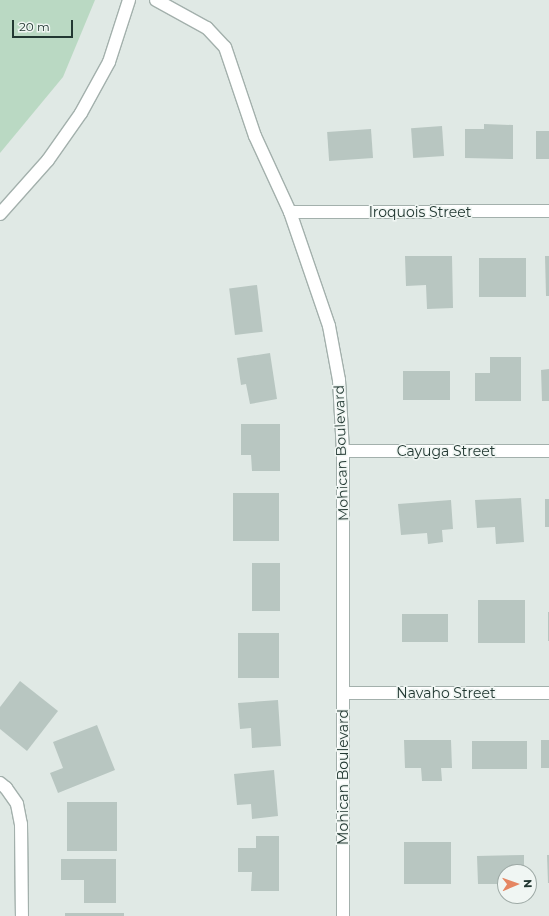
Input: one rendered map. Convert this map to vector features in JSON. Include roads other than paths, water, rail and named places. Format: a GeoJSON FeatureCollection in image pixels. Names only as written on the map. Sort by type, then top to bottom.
{"type":"FeatureCollection","features":[{"type":"Feature","properties":{"kind":"street"},"geometry":{"type":"LineString","coordinates":[[0,214],[48,160],[82,113],[109,62],[130,0]]}},
{"type":"Feature","properties":{"kind":"street","name":"Mohican Boulevard"},"geometry":{"type":"LineString","coordinates":[[156,0],[207,28],[225,47],[255,136],[290,212],[329,326],[339,380],[344,451],[343,916]]}},
{"type":"Feature","properties":{"kind":"street","name":"Iroquois Street"},"geometry":{"type":"LineString","coordinates":[[290,212],[549,211]]}},
{"type":"Feature","properties":{"kind":"street","name":"Cayuga Street"},"geometry":{"type":"LineString","coordinates":[[344,451],[549,451]]}},
{"type":"Feature","properties":{"kind":"street","name":"Navaho Street"},"geometry":{"type":"LineString","coordinates":[[344,693],[549,693]]}},
{"type":"Feature","properties":{"kind":"street"},"geometry":{"type":"LineString","coordinates":[[0,783],[6,788],[17,804],[21,824],[22,916]]}}]}
